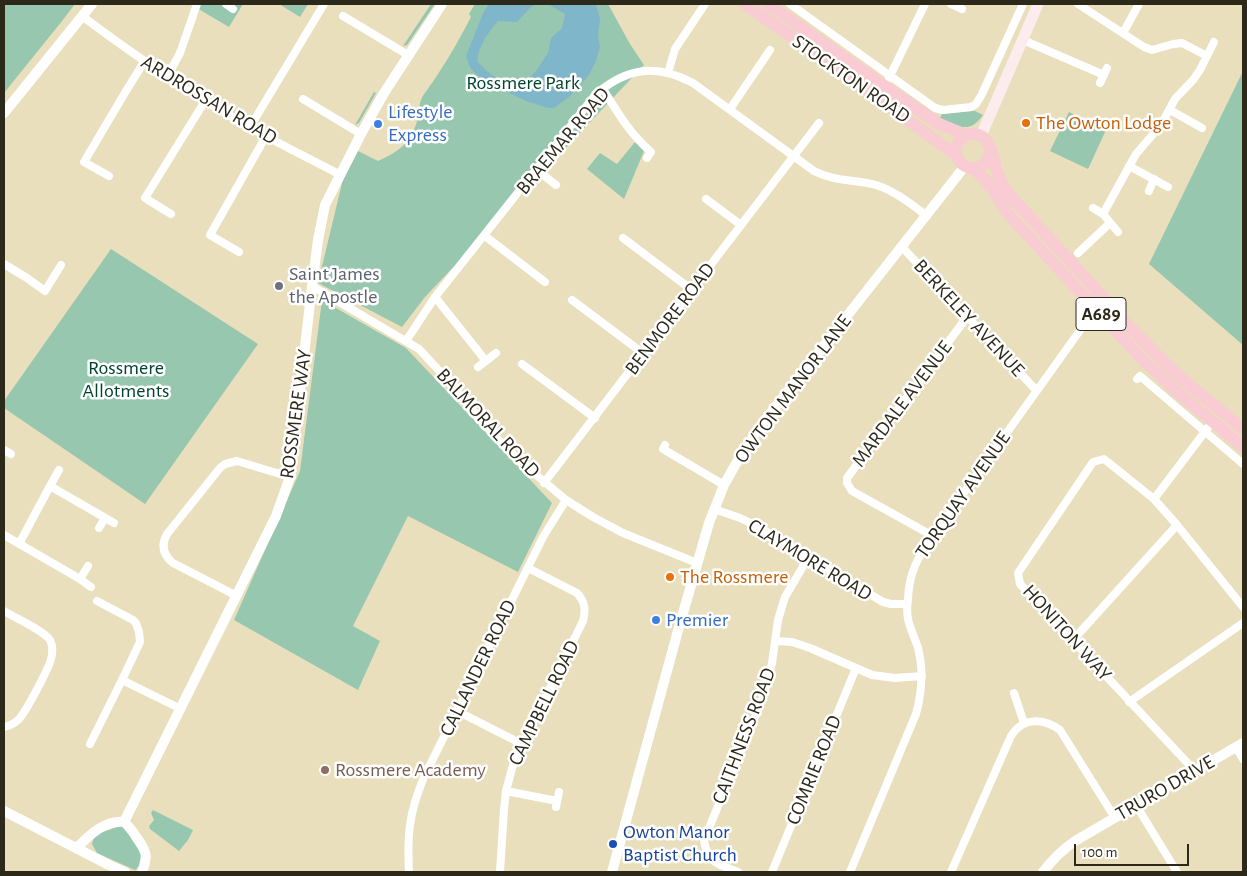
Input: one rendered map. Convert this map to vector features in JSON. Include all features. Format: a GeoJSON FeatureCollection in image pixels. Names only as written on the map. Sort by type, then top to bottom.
{"type":"FeatureCollection","features":[{"type":"Feature","properties":{"kind":"highway","name":"STOCKTON ROAD"},"geometry":{"type":"LineString","coordinates":[[745,4],[957,156]]}},
{"type":"Feature","properties":{"kind":"highway","name":"STOCKTON ROAD"},"geometry":{"type":"LineString","coordinates":[[768,4],[887,81],[937,123],[955,131],[968,134]]}},
{"type":"Feature","properties":{"kind":"highway"},"geometry":{"type":"LineString","coordinates":[[968,134],[981,136],[990,145],[991,151],[988,160],[981,167],[970,167],[960,162],[957,156],[956,148],[958,143],[968,134]]}},
{"type":"Feature","properties":{"kind":"highway","name":"A689"},"geometry":{"type":"LineString","coordinates":[[991,151],[1000,178],[1016,203],[1166,364],[1243,428]]}},
{"type":"Feature","properties":{"kind":"highway","name":"A689"},"geometry":{"type":"LineString","coordinates":[[970,167],[988,182],[1009,215],[1151,368],[1209,426],[1243,447]]}},
{"type":"Feature","properties":{"kind":"main road"},"geometry":{"type":"LineString","coordinates":[[981,136],[1038,4]]}},
{"type":"Feature","properties":{"kind":"street"},"geometry":{"type":"LineString","coordinates":[[4,113],[92,4]]}},
{"type":"Feature","properties":{"kind":"street"},"geometry":{"type":"LineString","coordinates":[[167,77],[180,53],[197,4]]}},
{"type":"Feature","properties":{"kind":"street"},"geometry":{"type":"LineString","coordinates":[[226,4],[233,8]]}},
{"type":"Feature","properties":{"kind":"street"},"geometry":{"type":"LineString","coordinates":[[250,127],[324,4]]}},
{"type":"Feature","properties":{"kind":"street","name":"ROSSMERE WAY"},"geometry":{"type":"LineString","coordinates":[[124,822],[276,516],[290,477],[312,286],[325,205],[384,93],[442,4]]}},
{"type":"Feature","properties":{"kind":"street"},"geometry":{"type":"LineString","coordinates":[[668,73],[675,49],[705,4]]}},
{"type":"Feature","properties":{"kind":"street","name":"STOCKTON ROAD"},"geometry":{"type":"LineString","coordinates":[[790,4],[887,81],[935,108],[944,110],[971,107],[976,104],[1022,4]]}},
{"type":"Feature","properties":{"kind":"street"},"geometry":{"type":"LineString","coordinates":[[887,81],[925,4]]}},
{"type":"Feature","properties":{"kind":"street"},"geometry":{"type":"LineString","coordinates":[[951,4],[962,9]]}},
{"type":"Feature","properties":{"kind":"street"},"geometry":{"type":"LineString","coordinates":[[1078,4],[1144,47],[1152,50],[1173,44],[1182,44],[1206,56]]}},
{"type":"Feature","properties":{"kind":"street"},"geometry":{"type":"LineString","coordinates":[[1123,33],[1139,4]]}},
{"type":"Feature","properties":{"kind":"street","name":"ARDROSSAN ROAD"},"geometry":{"type":"LineString","coordinates":[[82,16],[144,62],[205,101],[266,136],[341,175]]}},
{"type":"Feature","properties":{"kind":"street"},"geometry":{"type":"LineString","coordinates":[[343,16],[408,55]]}},
{"type":"Feature","properties":{"kind":"street"},"geometry":{"type":"LineString","coordinates":[[1022,40],[1104,75]]}},
{"type":"Feature","properties":{"kind":"street"},"geometry":{"type":"LineString","coordinates":[[1103,214],[1136,154],[1162,125],[1175,99],[1196,75],[1214,42]]}},
{"type":"Feature","properties":{"kind":"street"},"geometry":{"type":"LineString","coordinates":[[730,109],[770,50]]}},
{"type":"Feature","properties":{"kind":"street"},"geometry":{"type":"LineString","coordinates":[[109,176],[84,162],[144,62]]}},
{"type":"Feature","properties":{"kind":"street","name":"BRAEMAR ROAD"},"geometry":{"type":"LineString","coordinates":[[406,341],[435,297],[596,94],[616,80],[629,74],[650,71],[681,77],[693,83],[730,109],[814,171],[831,178],[888,189],[927,216]]}},
{"type":"Feature","properties":{"kind":"street"},"geometry":{"type":"LineString","coordinates":[[603,89],[627,128],[651,153]]}},
{"type":"Feature","properties":{"kind":"street"},"geometry":{"type":"LineString","coordinates":[[303,99],[361,134]]}},
{"type":"Feature","properties":{"kind":"street"},"geometry":{"type":"LineString","coordinates":[[171,214],[145,198],[205,101]]}},
{"type":"Feature","properties":{"kind":"street"},"geometry":{"type":"LineString","coordinates":[[1170,110],[1202,128]]}},
{"type":"Feature","properties":{"kind":"street","name":"BENMORE ROAD"},"geometry":{"type":"LineString","coordinates":[[544,483],[819,123]]}},
{"type":"Feature","properties":{"kind":"street"},"geometry":{"type":"LineString","coordinates":[[239,252],[210,234],[266,136]]}},
{"type":"Feature","properties":{"kind":"street"},"geometry":{"type":"LineString","coordinates":[[1129,166],[1168,187]]}},
{"type":"Feature","properties":{"kind":"street","name":"OWTON MANOR LANE"},"geometry":{"type":"LineString","coordinates":[[612,872],[678,627],[714,509],[724,486],[758,428],[927,216],[970,167]]}},
{"type":"Feature","properties":{"kind":"street"},"geometry":{"type":"LineString","coordinates":[[537,170],[556,185]]}},
{"type":"Feature","properties":{"kind":"street"},"geometry":{"type":"LineString","coordinates":[[1148,191],[1154,179]]}},
{"type":"Feature","properties":{"kind":"street"},"geometry":{"type":"LineString","coordinates":[[706,199],[741,225]]}},
{"type":"Feature","properties":{"kind":"street"},"geometry":{"type":"LineString","coordinates":[[1093,208],[1103,214],[1118,232]]}},
{"type":"Feature","properties":{"kind":"street"},"geometry":{"type":"LineString","coordinates":[[1078,254],[1110,223]]}},
{"type":"Feature","properties":{"kind":"street"},"geometry":{"type":"LineString","coordinates":[[485,236],[545,282]]}},
{"type":"Feature","properties":{"kind":"street"},"geometry":{"type":"LineString","coordinates":[[623,238],[692,290]]}},
{"type":"Feature","properties":{"kind":"street","name":"BERKELEY AVENUE"},"geometry":{"type":"LineString","coordinates":[[902,247],[1036,390]]}},
{"type":"Feature","properties":{"kind":"street"},"geometry":{"type":"LineString","coordinates":[[4,264],[28,278],[45,291],[61,265]]}},
{"type":"Feature","properties":{"kind":"street","name":"BALMORAL ROAD"},"geometry":{"type":"LineString","coordinates":[[312,286],[419,349],[485,425],[522,463],[566,500],[623,533],[697,564]]}},
{"type":"Feature","properties":{"kind":"street"},"geometry":{"type":"LineString","coordinates":[[435,297],[486,361]]}},
{"type":"Feature","properties":{"kind":"street"},"geometry":{"type":"LineString","coordinates":[[572,300],[644,354]]}},
{"type":"Feature","properties":{"kind":"street","name":"TORQUAY AVENUE"},"geometry":{"type":"LineString","coordinates":[[850,872],[916,714],[920,699],[922,676],[919,653],[907,617],[910,578],[914,566],[933,536],[1096,308]]}},
{"type":"Feature","properties":{"kind":"street","name":"MARDALE AVENUE"},"geometry":{"type":"LineString","coordinates":[[933,536],[852,491],[847,483],[848,478],[967,317]]}},
{"type":"Feature","properties":{"kind":"street"},"geometry":{"type":"LineString","coordinates":[[478,368],[496,353]]}},
{"type":"Feature","properties":{"kind":"street"},"geometry":{"type":"LineString","coordinates":[[522,364],[595,418]]}},
{"type":"Feature","properties":{"kind":"street"},"geometry":{"type":"LineString","coordinates":[[1137,379],[1140,376],[1209,426],[1243,464]]}},
{"type":"Feature","properties":{"kind":"street"},"geometry":{"type":"LineString","coordinates":[[1154,499],[1209,426]]}},
{"type":"Feature","properties":{"kind":"street"},"geometry":{"type":"LineString","coordinates":[[665,445],[663,449],[724,486]]}},
{"type":"Feature","properties":{"kind":"street","name":"HONITON WAY"},"geometry":{"type":"LineString","coordinates":[[1195,771],[1020,584],[1018,574],[1093,462],[1104,459],[1154,499],[1243,607]]}},
{"type":"Feature","properties":{"kind":"street"},"geometry":{"type":"LineString","coordinates":[[237,596],[173,563],[164,550],[164,539],[225,464],[237,461],[290,477]]}},
{"type":"Feature","properties":{"kind":"street"},"geometry":{"type":"LineString","coordinates":[[18,544],[59,470]]}},
{"type":"Feature","properties":{"kind":"street"},"geometry":{"type":"LineString","coordinates":[[50,486],[114,523]]}},
{"type":"Feature","properties":{"kind":"street","name":"CALLANDER ROAD"},"geometry":{"type":"LineString","coordinates":[[409,872],[408,838],[410,818],[424,777],[543,537],[566,500]]}},
{"type":"Feature","properties":{"kind":"street","name":"CLAYMORE ROAD"},"geometry":{"type":"LineString","coordinates":[[714,509],[757,526],[882,602],[907,604]]}},
{"type":"Feature","properties":{"kind":"street"},"geometry":{"type":"LineString","coordinates":[[99,528],[105,518]]}},
{"type":"Feature","properties":{"kind":"street"},"geometry":{"type":"LineString","coordinates":[[1073,640],[1177,525]]}},
{"type":"Feature","properties":{"kind":"street"},"geometry":{"type":"LineString","coordinates":[[4,535],[91,587]]}},
{"type":"Feature","properties":{"kind":"street","name":"CAITHNESS ROAD"},"geometry":{"type":"LineString","coordinates":[[738,872],[719,865],[712,860],[706,851],[704,840],[764,695],[776,641],[778,620],[785,596],[808,558]]}},
{"type":"Feature","properties":{"kind":"street"},"geometry":{"type":"LineString","coordinates":[[80,579],[88,566]]}},
{"type":"Feature","properties":{"kind":"street","name":"CAMPBELL ROAD"},"geometry":{"type":"LineString","coordinates":[[500,872],[506,791],[514,761],[583,622],[585,606],[577,593],[528,568]]}},
{"type":"Feature","properties":{"kind":"street"},"geometry":{"type":"LineString","coordinates":[[90,744],[140,642],[140,632],[133,620],[97,601]]}},
{"type":"Feature","properties":{"kind":"street"},"geometry":{"type":"LineString","coordinates":[[4,611],[43,633],[50,640],[53,649],[51,661],[19,720],[4,727]]}},
{"type":"Feature","properties":{"kind":"street"},"geometry":{"type":"LineString","coordinates":[[1130,702],[1243,622]]}},
{"type":"Feature","properties":{"kind":"street"},"geometry":{"type":"LineString","coordinates":[[776,641],[792,642],[810,648],[872,675],[895,678],[922,676]]}},
{"type":"Feature","properties":{"kind":"street","name":"COMRIE ROAD"},"geometry":{"type":"LineString","coordinates":[[772,872],[856,668]]}},
{"type":"Feature","properties":{"kind":"street"},"geometry":{"type":"LineString","coordinates":[[122,680],[181,709]]}},
{"type":"Feature","properties":{"kind":"street"},"geometry":{"type":"LineString","coordinates":[[1014,693],[1024,723]]}},
{"type":"Feature","properties":{"kind":"street"},"geometry":{"type":"LineString","coordinates":[[456,711],[522,744]]}},
{"type":"Feature","properties":{"kind":"street"},"geometry":{"type":"LineString","coordinates":[[951,872],[1010,736],[1014,730],[1032,720],[1054,726],[1064,734],[1115,818]]}},
{"type":"Feature","properties":{"kind":"street"},"geometry":{"type":"LineString","coordinates":[[1239,745],[1243,759]]}},
{"type":"Feature","properties":{"kind":"street","name":"TRURO DRIVE"},"geometry":{"type":"LineString","coordinates":[[1043,872],[1050,862],[1069,845],[1239,745]]}},
{"type":"Feature","properties":{"kind":"street"},"geometry":{"type":"LineString","coordinates":[[506,791],[557,804],[559,792]]}},
{"type":"Feature","properties":{"kind":"street"},"geometry":{"type":"LineString","coordinates":[[1136,805],[1176,872]]}},
{"type":"Feature","properties":{"kind":"street"},"geometry":{"type":"LineString","coordinates":[[4,811],[125,872]]}},
{"type":"Feature","properties":{"kind":"street"},"geometry":{"type":"LineString","coordinates":[[77,848],[95,831],[118,822],[124,822],[129,826],[144,848],[146,860],[142,872]]}},
{"type":"Feature","properties":{"kind":"green space"},"geometry":{"type":"Polygon","coordinates":[[[4,4],[75,4],[4,93],[4,4]]]}},
{"type":"Feature","properties":{"kind":"green space"},"geometry":{"type":"Polygon","coordinates":[[[197,4],[243,4],[229,27],[195,7],[197,4]]]}},
{"type":"Feature","properties":{"kind":"green space"},"geometry":{"type":"Polygon","coordinates":[[[279,4],[308,4],[300,17],[279,4]]]}},
{"type":"Feature","properties":{"kind":"green space"},"geometry":{"type":"Polygon","coordinates":[[[431,4],[435,4],[407,45],[403,46],[431,4]]]}},
{"type":"Feature","properties":{"kind":"green space","name":"Rossmere Park"},"geometry":{"type":"Polygon","coordinates":[[[475,4],[608,4],[644,65],[425,297],[402,327],[318,283],[343,179],[358,151],[378,161],[398,150],[408,140],[418,118],[420,102],[454,48],[471,17],[469,14],[475,4]]]}},
{"type":"Feature","properties":{"kind":"green space"},"geometry":{"type":"Polygon","coordinates":[[[1243,71],[1243,345],[1149,264],[1243,71]]]}},
{"type":"Feature","properties":{"kind":"green space"},"geometry":{"type":"Polygon","coordinates":[[[374,92],[376,93],[359,123],[355,125],[374,92]]]}},
{"type":"Feature","properties":{"kind":"green space"},"geometry":{"type":"Polygon","coordinates":[[[975,111],[983,115],[973,125],[968,127],[958,126],[940,118],[942,114],[975,111]]]}},
{"type":"Feature","properties":{"kind":"green space"},"geometry":{"type":"Polygon","coordinates":[[[1069,112],[1106,130],[1088,169],[1050,151],[1069,112]]]}},
{"type":"Feature","properties":{"kind":"green space"},"geometry":{"type":"Polygon","coordinates":[[[635,142],[644,151],[624,199],[587,169],[600,153],[617,164],[635,142]]]}},
{"type":"Feature","properties":{"kind":"green space","name":"Rossmere Allotments"},"geometry":{"type":"Polygon","coordinates":[[[111,249],[258,344],[145,504],[4,408],[4,401],[111,249]]]}},
{"type":"Feature","properties":{"kind":"green space"},"geometry":{"type":"Polygon","coordinates":[[[322,300],[406,348],[552,503],[518,572],[408,516],[353,626],[380,641],[358,690],[234,620],[300,471],[322,300]]]}},
{"type":"Feature","properties":{"kind":"green space"},"geometry":{"type":"Polygon","coordinates":[[[153,810],[193,830],[179,851],[150,829],[149,826],[154,820],[151,813],[153,810]]]}},
{"type":"Feature","properties":{"kind":"green space"},"geometry":{"type":"Polygon","coordinates":[[[123,825],[142,855],[141,864],[135,870],[97,853],[92,844],[94,837],[100,833],[123,825]]]}},
{"type":"Feature","properties":{"kind":"water"},"geometry":{"type":"Polygon","coordinates":[[[489,4],[536,4],[517,22],[498,21],[487,35],[480,50],[477,61],[499,80],[511,84],[525,82],[536,71],[548,53],[551,38],[562,28],[565,14],[548,4],[596,4],[600,19],[598,35],[600,47],[596,61],[589,75],[569,97],[554,108],[548,108],[526,101],[476,74],[470,67],[466,56],[484,11],[489,4]]]}},
{"type":"Feature","properties":{"kind":"place","name":"The Owton Lodge"},"geometry":{"type":"Point","coordinates":[1026,123]}},
{"type":"Feature","properties":{"kind":"place","name":"Lifestyle Express"},"geometry":{"type":"Point","coordinates":[378,124]}},
{"type":"Feature","properties":{"kind":"place","name":"Saint James the Apostle"},"geometry":{"type":"Point","coordinates":[279,286]}},
{"type":"Feature","properties":{"kind":"place","name":"The Rossmere"},"geometry":{"type":"Point","coordinates":[670,577]}},
{"type":"Feature","properties":{"kind":"place","name":"Premier"},"geometry":{"type":"Point","coordinates":[656,620]}},
{"type":"Feature","properties":{"kind":"place","name":"Rossmere Academy"},"geometry":{"type":"Point","coordinates":[325,770]}},
{"type":"Feature","properties":{"kind":"place","name":"Owton Manor Baptist Church"},"geometry":{"type":"Point","coordinates":[613,844]}}]}
